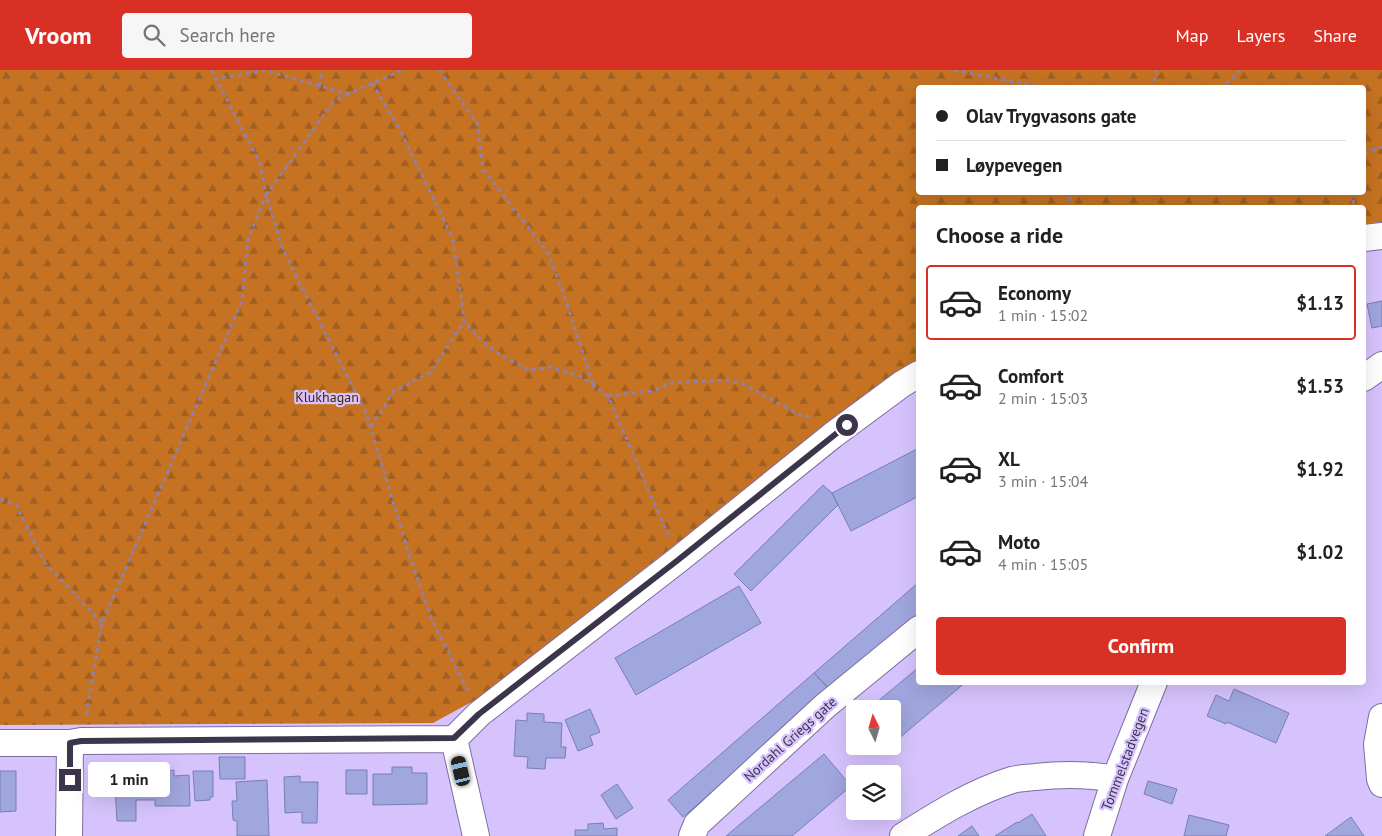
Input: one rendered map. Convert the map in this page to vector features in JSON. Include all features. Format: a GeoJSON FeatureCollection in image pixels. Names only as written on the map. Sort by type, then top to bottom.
{"type":"FeatureCollection","features":[{"type":"Feature","properties":{"kind":"street"},"geometry":{"type":"LineString","coordinates":[[1366,238],[1382,236]]}},
{"type":"Feature","properties":{"kind":"street"},"geometry":{"type":"LineString","coordinates":[[1366,376],[1382,364]]}},
{"type":"Feature","properties":{"kind":"street"},"geometry":{"type":"LineString","coordinates":[[0,743],[454,738],[479,714],[678,560],[833,435],[916,376]]}},
{"type":"Feature","properties":{"kind":"street","name":"Nordahl Griegs gate"},"geometry":{"type":"LineString","coordinates":[[692,836],[697,824],[825,706],[916,631]]}},
{"type":"Feature","properties":{"kind":"street","name":"Tommelstadvegen"},"geometry":{"type":"LineString","coordinates":[[1097,836],[1115,779],[1153,685]]}},
{"type":"Feature","properties":{"kind":"street"},"geometry":{"type":"LineString","coordinates":[[1382,717],[1377,744],[1382,784]]}},
{"type":"Feature","properties":{"kind":"street"},"geometry":{"type":"LineString","coordinates":[[454,738],[476,836]]}},
{"type":"Feature","properties":{"kind":"street"},"geometry":{"type":"LineString","coordinates":[[69,836],[75,742]]}},
{"type":"Feature","properties":{"kind":"street"},"geometry":{"type":"LineString","coordinates":[[903,836],[977,793],[1014,779],[1065,775],[1095,775],[1115,779]]}},
{"type":"Feature","properties":{"kind":"path"},"geometry":{"type":"LineString","coordinates":[[212,70],[260,163],[266,196],[283,250],[366,413],[409,554],[432,620],[479,714]]}},
{"type":"Feature","properties":{"kind":"path"},"geometry":{"type":"LineString","coordinates":[[216,79],[264,70],[348,94]]}},
{"type":"Feature","properties":{"kind":"path"},"geometry":{"type":"LineString","coordinates":[[319,86],[322,70]]}},
{"type":"Feature","properties":{"kind":"path"},"geometry":{"type":"LineString","coordinates":[[75,742],[102,623],[242,301],[248,239],[266,196],[334,101],[402,70]]}},
{"type":"Feature","properties":{"kind":"path"},"geometry":{"type":"LineString","coordinates":[[439,70],[477,123],[483,169],[548,253],[594,386]]}},
{"type":"Feature","properties":{"kind":"path"},"geometry":{"type":"LineString","coordinates":[[954,70],[1030,85]]}},
{"type":"Feature","properties":{"kind":"path"},"geometry":{"type":"LineString","coordinates":[[1152,85],[1156,70]]}},
{"type":"Feature","properties":{"kind":"path"},"geometry":{"type":"LineString","coordinates":[[1224,85],[1240,70]]}},
{"type":"Feature","properties":{"kind":"path"},"geometry":{"type":"LineString","coordinates":[[372,83],[399,128],[453,239],[464,321],[484,343],[504,357],[529,370],[550,367],[580,376],[608,396],[678,560]]}},
{"type":"Feature","properties":{"kind":"path"},"geometry":{"type":"LineString","coordinates":[[1366,152],[1382,147]]}},
{"type":"Feature","properties":{"kind":"path"},"geometry":{"type":"LineString","coordinates":[[370,427],[394,391],[431,372],[464,321]]}},
{"type":"Feature","properties":{"kind":"path"},"geometry":{"type":"LineString","coordinates":[[608,396],[653,392],[671,383],[727,380],[743,384],[802,416],[826,419],[833,435]]}},
{"type":"Feature","properties":{"kind":"path"},"geometry":{"type":"LineString","coordinates":[[0,499],[16,505],[45,563],[102,623]]}},
{"type":"Feature","properties":{"kind":"green space","name":"Klukhagan"},"geometry":{"type":"Polygon","coordinates":[[[0,70],[1382,70],[1382,222],[1366,224],[1366,205],[916,205],[916,361],[894,374],[477,699],[433,723],[0,725],[0,70]]]}},
{"type":"Feature","properties":{"kind":"building"},"geometry":{"type":"Polygon","coordinates":[[[1382,301],[1382,326],[1372,328],[1367,304],[1382,301]]]}},
{"type":"Feature","properties":{"kind":"building"},"geometry":{"type":"Polygon","coordinates":[[[916,450],[916,498],[851,531],[832,493],[916,450]]]}},
{"type":"Feature","properties":{"kind":"building"},"geometry":{"type":"Polygon","coordinates":[[[823,485],[832,493],[838,505],[751,591],[734,574],[823,485]]]}},
{"type":"Feature","properties":{"kind":"building"},"geometry":{"type":"Polygon","coordinates":[[[916,585],[916,616],[830,690],[814,673],[916,585]]]}},
{"type":"Feature","properties":{"kind":"building"},"geometry":{"type":"Polygon","coordinates":[[[739,586],[761,623],[636,695],[615,658],[739,586]]]}},
{"type":"Feature","properties":{"kind":"building"},"geometry":{"type":"Polygon","coordinates":[[[916,670],[916,685],[962,685],[901,736],[901,700],[879,700],[916,670]]]}},
{"type":"Feature","properties":{"kind":"building"},"geometry":{"type":"Polygon","coordinates":[[[814,673],[830,690],[683,817],[668,800],[814,673]]]}},
{"type":"Feature","properties":{"kind":"building"},"geometry":{"type":"Polygon","coordinates":[[[1234,689],[1289,713],[1276,743],[1227,722],[1226,724],[1207,716],[1216,695],[1229,701],[1234,689]]]}},
{"type":"Feature","properties":{"kind":"building"},"geometry":{"type":"Polygon","coordinates":[[[590,709],[600,732],[590,736],[593,745],[578,751],[565,720],[590,709]]]}},
{"type":"Feature","properties":{"kind":"building"},"geometry":{"type":"Polygon","coordinates":[[[527,713],[544,714],[544,722],[562,723],[561,747],[566,747],[565,758],[546,758],[545,769],[527,768],[528,757],[514,756],[516,720],[527,721],[527,713]]]}},
{"type":"Feature","properties":{"kind":"building"},"geometry":{"type":"Polygon","coordinates":[[[824,754],[846,780],[846,790],[792,836],[726,836],[824,754]]]}},
{"type":"Feature","properties":{"kind":"building"},"geometry":{"type":"Polygon","coordinates":[[[219,757],[245,757],[245,779],[220,779],[219,757]]]}},
{"type":"Feature","properties":{"kind":"building"},"geometry":{"type":"Polygon","coordinates":[[[392,767],[412,767],[412,773],[427,773],[427,804],[373,805],[373,774],[392,774],[392,767]]]}},
{"type":"Feature","properties":{"kind":"building"},"geometry":{"type":"Polygon","coordinates":[[[114,769],[169,769],[169,771],[174,770],[174,776],[189,775],[190,806],[155,806],[155,800],[136,800],[136,821],[117,821],[114,769]]]}},
{"type":"Feature","properties":{"kind":"building"},"geometry":{"type":"Polygon","coordinates":[[[346,770],[367,770],[367,794],[346,794],[346,770]]]}},
{"type":"Feature","properties":{"kind":"building"},"geometry":{"type":"Polygon","coordinates":[[[0,771],[16,771],[16,811],[0,812],[0,771]]]}},
{"type":"Feature","properties":{"kind":"building"},"geometry":{"type":"Polygon","coordinates":[[[193,771],[213,771],[213,797],[210,797],[210,800],[195,801],[193,771]]]}},
{"type":"Feature","properties":{"kind":"building"},"geometry":{"type":"Polygon","coordinates":[[[300,776],[300,782],[318,782],[317,823],[302,823],[302,812],[285,813],[284,777],[300,776]]]}},
{"type":"Feature","properties":{"kind":"building"},"geometry":{"type":"Polygon","coordinates":[[[267,780],[269,836],[237,836],[237,821],[233,820],[232,801],[237,801],[236,782],[267,780]]]}},
{"type":"Feature","properties":{"kind":"building"},"geometry":{"type":"Polygon","coordinates":[[[1148,781],[1177,789],[1172,804],[1144,794],[1148,781]]]}},
{"type":"Feature","properties":{"kind":"building"},"geometry":{"type":"Polygon","coordinates":[[[617,784],[633,808],[616,819],[601,795],[617,784]]]}},
{"type":"Feature","properties":{"kind":"building"},"geometry":{"type":"Polygon","coordinates":[[[1032,814],[1046,836],[995,836],[1017,822],[1032,814]]]}},
{"type":"Feature","properties":{"kind":"building"},"geometry":{"type":"Polygon","coordinates":[[[1189,815],[1229,825],[1226,836],[1184,836],[1189,815]]]}},
{"type":"Feature","properties":{"kind":"building"},"geometry":{"type":"Polygon","coordinates":[[[1351,817],[1364,836],[1325,836],[1351,817]]]}},
{"type":"Feature","properties":{"kind":"building"},"geometry":{"type":"Polygon","coordinates":[[[603,823],[604,829],[617,828],[617,836],[575,836],[575,830],[588,830],[588,824],[603,823]]]}},
{"type":"Feature","properties":{"kind":"building"},"geometry":{"type":"Polygon","coordinates":[[[972,826],[979,836],[958,836],[972,826]]]}},
{"type":"Feature","properties":{"kind":"route"},"geometry":{"type":"LineString","coordinates":[[70,780],[70,743],[81,741],[454,738],[479,714],[678,560],[847,425]]}}]}
